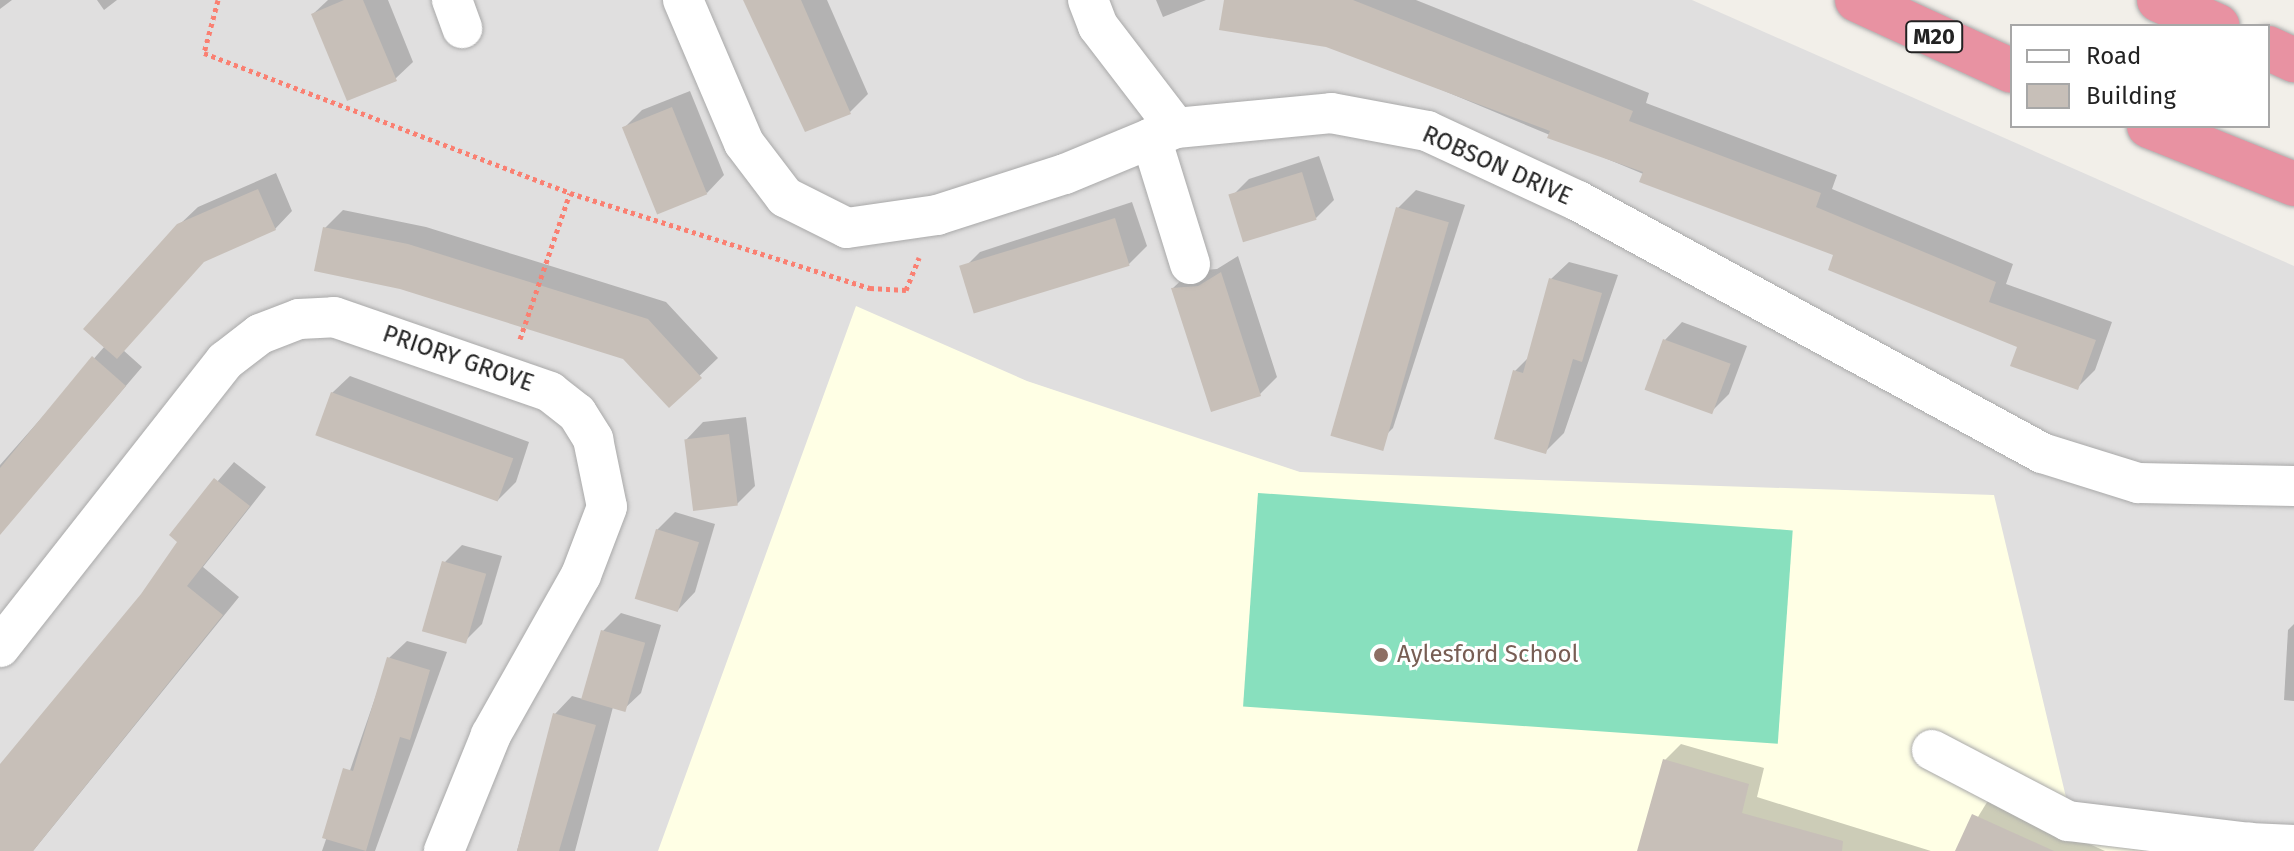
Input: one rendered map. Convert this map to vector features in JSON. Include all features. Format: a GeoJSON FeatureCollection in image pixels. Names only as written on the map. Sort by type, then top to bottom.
{"type":"FeatureCollection","features":[{"type":"Feature","properties":{"kind":"highway","name":"M20"},"geometry":{"type":"LineString","coordinates":[[1857,0],[2010,70]]}},
{"type":"Feature","properties":{"kind":"highway"},"geometry":{"type":"LineString","coordinates":[[2159,0],[2213,24]]}},
{"type":"Feature","properties":{"kind":"highway"},"geometry":{"type":"LineString","coordinates":[[2270,49],[2294,60]]}},
{"type":"Feature","properties":{"kind":"highway"},"geometry":{"type":"LineString","coordinates":[[2154,128],[2294,184]]}},
{"type":"Feature","properties":{"kind":"street","name":"ROBSON DRIVE"},"geometry":{"type":"LineString","coordinates":[[683,0],[744,143],[785,197],[847,228],[937,215],[1164,133],[1331,113],[1427,131],[1578,201],[2042,453],[2138,483],[2294,486]]}},
{"type":"Feature","properties":{"kind":"street"},"geometry":{"type":"LineString","coordinates":[[1088,0],[1098,26],[1164,133],[1190,264]]}},
{"type":"Feature","properties":{"kind":"street","name":"PRIORY GROVE"},"geometry":{"type":"LineString","coordinates":[[0,647],[225,361],[260,334],[299,319],[334,317],[550,392],[577,413],[605,473],[607,507],[581,575],[491,735],[444,851]]}},
{"type":"Feature","properties":{"kind":"street"},"geometry":{"type":"LineString","coordinates":[[1932,750],[2068,821],[2248,847],[2294,845]]}},
{"type":"Feature","properties":{"kind":"path"},"geometry":{"type":"LineString","coordinates":[[218,0],[204,53],[570,193],[870,288],[906,290],[937,215]]}},
{"type":"Feature","properties":{"kind":"path"},"geometry":{"type":"LineString","coordinates":[[506,378],[570,193]]}},
{"type":"Feature","properties":{"kind":"shaded area"},"geometry":{"type":"Polygon","coordinates":[[[0,0],[1692,0],[2294,266],[2294,851],[0,851],[0,0]]]}},
{"type":"Feature","properties":{"kind":"shaded area","name":"Aylesford School"},"geometry":{"type":"Polygon","coordinates":[[[856,306],[1027,381],[1300,472],[1994,495],[2070,814],[2294,851],[658,851],[856,306]]]}},
{"type":"Feature","properties":{"kind":"green space"},"geometry":{"type":"Polygon","coordinates":[[[1258,493],[1793,530],[1778,744],[1243,706],[1258,493]]]}},
{"type":"Feature","properties":{"kind":"building"},"geometry":{"type":"Polygon","coordinates":[[[344,0],[363,0],[397,81],[347,101],[311,14],[344,0]]]}},
{"type":"Feature","properties":{"kind":"building"},"geometry":{"type":"Polygon","coordinates":[[[743,0],[801,0],[851,114],[805,132],[743,0]]]}},
{"type":"Feature","properties":{"kind":"building"},"geometry":{"type":"Polygon","coordinates":[[[1224,0],[1353,0],[1633,111],[1629,121],[1821,193],[1816,207],[1996,282],[1989,302],[2096,340],[2078,390],[2010,366],[2017,347],[1828,270],[1833,255],[1639,182],[1643,172],[1547,138],[1550,131],[1326,47],[1219,30],[1224,0]]]}},
{"type":"Feature","properties":{"kind":"building"},"geometry":{"type":"Polygon","coordinates":[[[672,107],[707,194],[657,214],[622,127],[672,107]]]}},
{"type":"Feature","properties":{"kind":"building"},"geometry":{"type":"Polygon","coordinates":[[[1302,172],[1317,220],[1243,242],[1228,195],[1302,172]]]}},
{"type":"Feature","properties":{"kind":"building"},"geometry":{"type":"Polygon","coordinates":[[[258,189],[276,230],[204,262],[117,359],[83,329],[177,224],[258,189]]]}},
{"type":"Feature","properties":{"kind":"building"},"geometry":{"type":"Polygon","coordinates":[[[1396,207],[1449,222],[1383,451],[1330,436],[1396,207]]]}},
{"type":"Feature","properties":{"kind":"building"},"geometry":{"type":"Polygon","coordinates":[[[1115,218],[1130,266],[974,313],[959,266],[1115,218]]]}},
{"type":"Feature","properties":{"kind":"building"},"geometry":{"type":"Polygon","coordinates":[[[323,227],[408,244],[648,319],[702,378],[669,408],[623,359],[400,289],[314,271],[323,227]]]}},
{"type":"Feature","properties":{"kind":"building"},"geometry":{"type":"Polygon","coordinates":[[[1221,272],[1261,396],[1211,412],[1171,288],[1198,286],[1221,272]]]}},
{"type":"Feature","properties":{"kind":"building"},"geometry":{"type":"Polygon","coordinates":[[[1549,278],[1602,293],[1582,362],[1573,359],[1546,454],[1494,439],[1513,370],[1523,373],[1549,278]]]}},
{"type":"Feature","properties":{"kind":"building"},"geometry":{"type":"Polygon","coordinates":[[[1663,339],[1731,364],[1712,414],[1645,390],[1663,339]]]}},
{"type":"Feature","properties":{"kind":"building"},"geometry":{"type":"Polygon","coordinates":[[[92,356],[126,386],[0,535],[0,468],[92,356]]]}},
{"type":"Feature","properties":{"kind":"building"},"geometry":{"type":"Polygon","coordinates":[[[331,392],[513,458],[498,502],[315,435],[331,392]]]}},
{"type":"Feature","properties":{"kind":"building"},"geometry":{"type":"Polygon","coordinates":[[[729,434],[738,505],[693,511],[684,439],[729,434]]]}},
{"type":"Feature","properties":{"kind":"building"},"geometry":{"type":"Polygon","coordinates":[[[214,478],[250,506],[187,586],[223,615],[33,851],[0,851],[0,764],[141,594],[177,542],[169,535],[214,478]]]}},
{"type":"Feature","properties":{"kind":"building"},"geometry":{"type":"Polygon","coordinates":[[[656,529],[699,542],[678,612],[635,599],[656,529]]]}},
{"type":"Feature","properties":{"kind":"building"},"geometry":{"type":"Polygon","coordinates":[[[442,561],[486,574],[466,644],[422,631],[442,561]]]}},
{"type":"Feature","properties":{"kind":"building"},"geometry":{"type":"Polygon","coordinates":[[[601,630],[645,643],[625,712],[581,699],[601,630]]]}},
{"type":"Feature","properties":{"kind":"building"},"geometry":{"type":"Polygon","coordinates":[[[387,657],[430,670],[410,740],[400,737],[366,851],[322,838],[343,768],[353,771],[387,657]]]}},
{"type":"Feature","properties":{"kind":"building"},"geometry":{"type":"Polygon","coordinates":[[[553,713],[596,725],[559,851],[517,851],[553,713]]]}},
{"type":"Feature","properties":{"kind":"building"},"geometry":{"type":"Polygon","coordinates":[[[1663,759],[1749,784],[1742,813],[1843,841],[1842,851],[1637,851],[1663,759]]]}},
{"type":"Feature","properties":{"kind":"building"},"geometry":{"type":"Polygon","coordinates":[[[1972,814],[2054,851],[1955,851],[1972,814]]]}},
{"type":"Feature","properties":{"kind":"place","name":"Aylesford School"},"geometry":{"type":"Point","coordinates":[1381,655]}}]}
